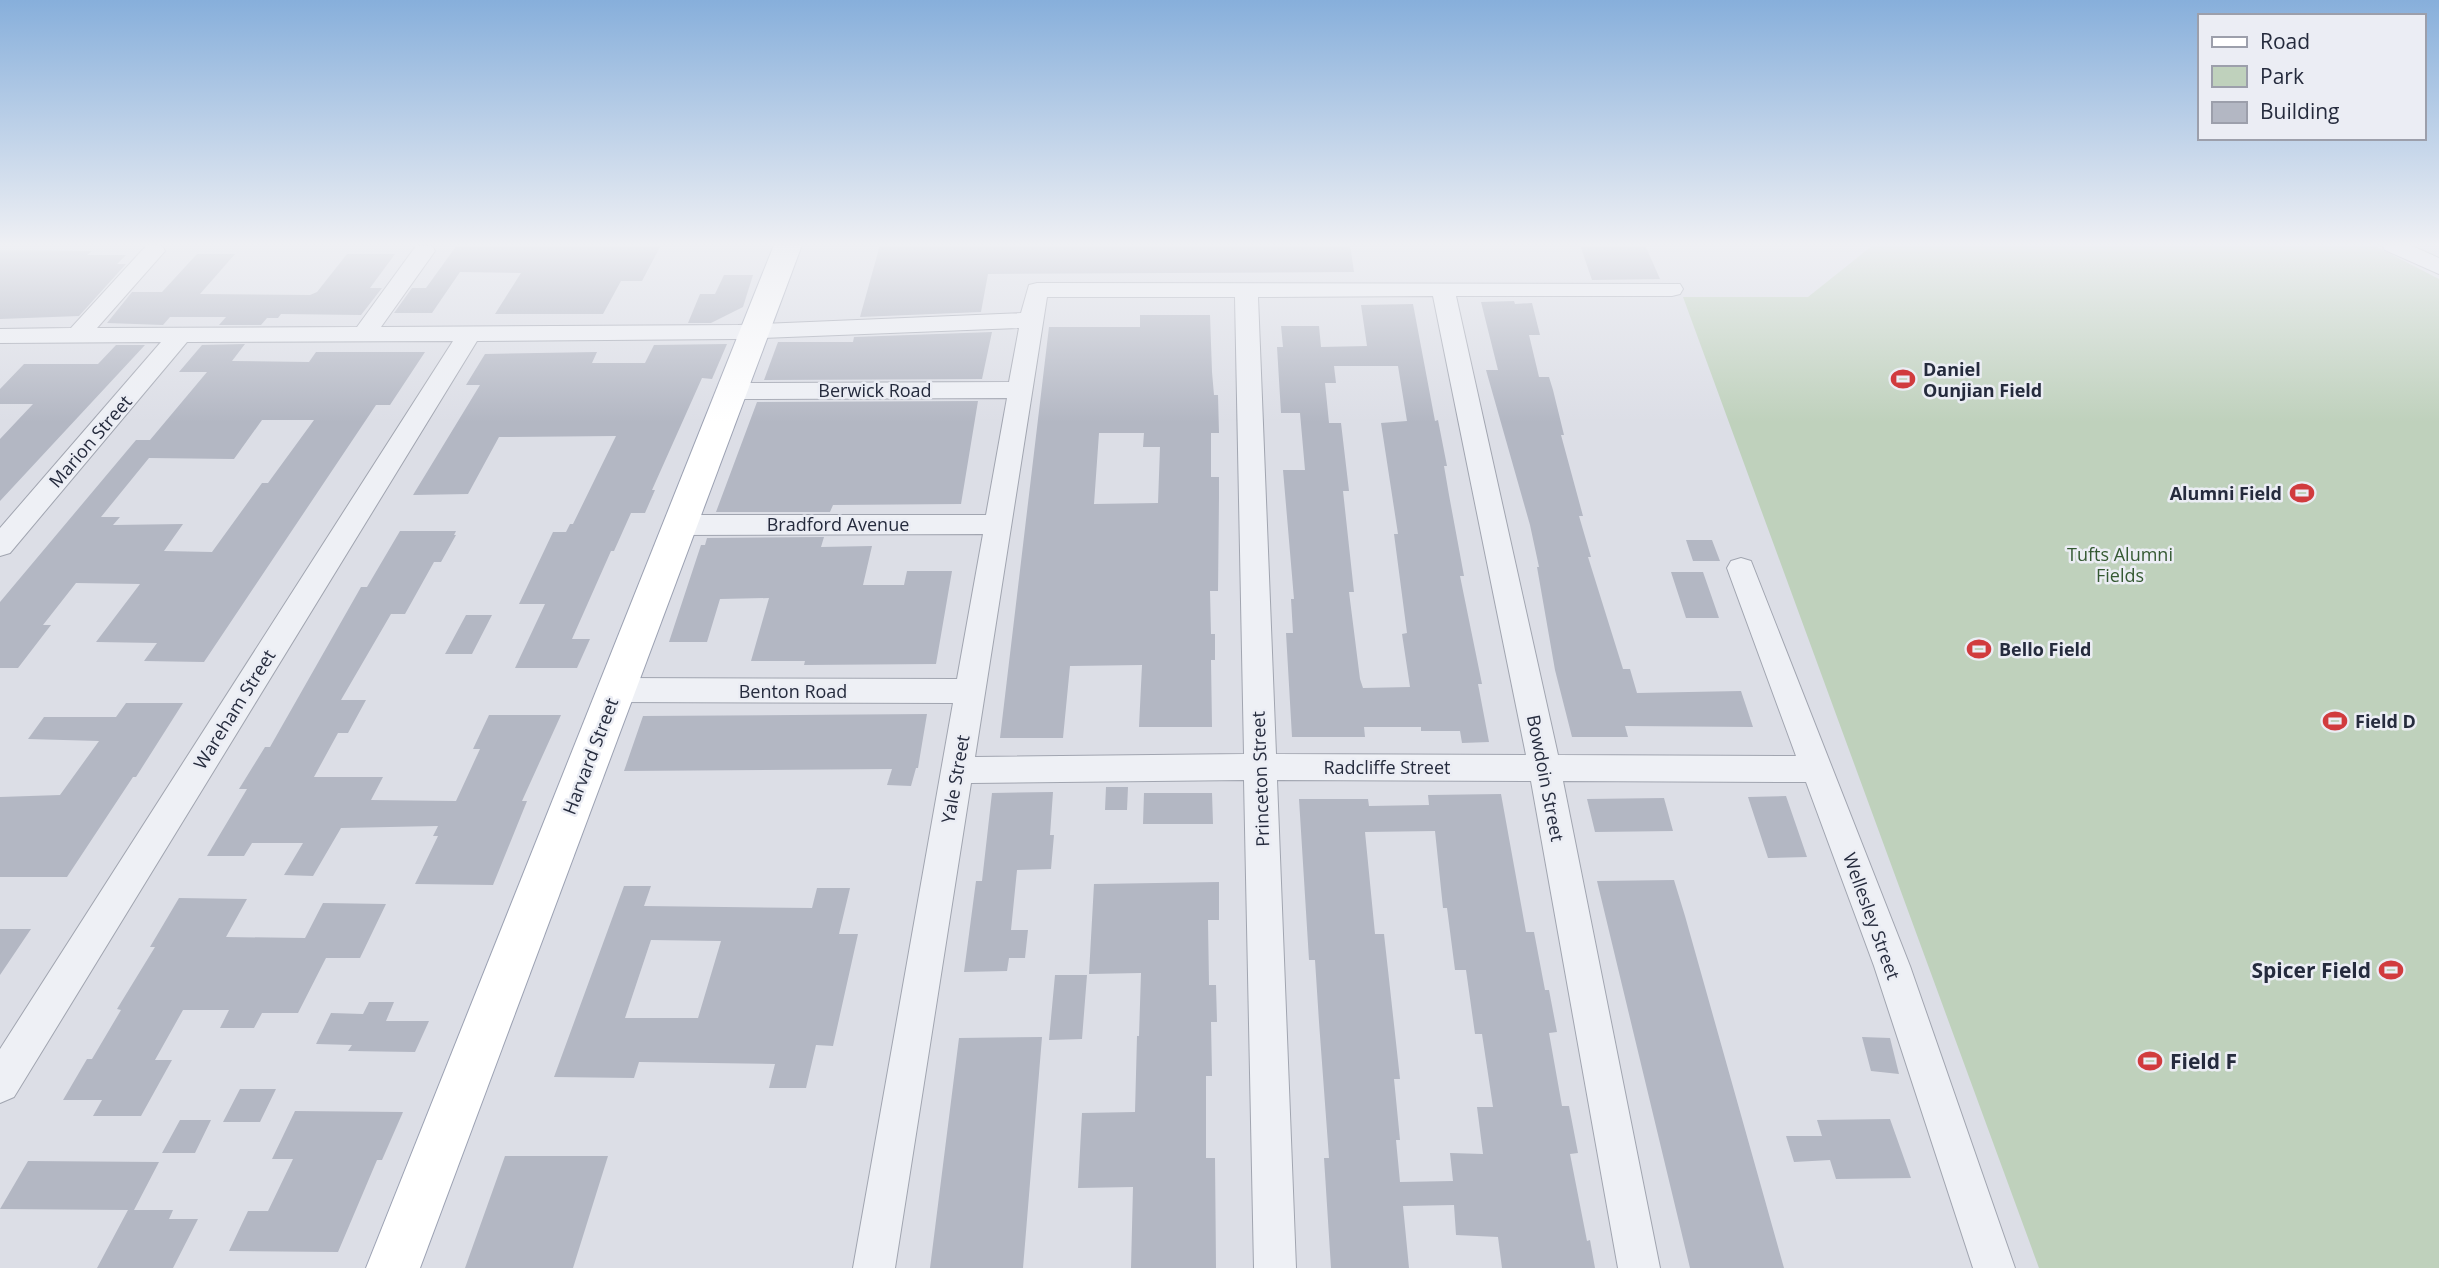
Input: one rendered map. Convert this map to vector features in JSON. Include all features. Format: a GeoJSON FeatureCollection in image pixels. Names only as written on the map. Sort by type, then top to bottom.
{"type":"FeatureCollection","features":[{"type":"Feature","properties":{"kind":"main road","name":"Harvard Street"},"geometry":{"type":"LineString","coordinates":[[393,1268],[765,304]]}},
{"type":"Feature","properties":{"kind":"street"},"geometry":{"type":"LineString","coordinates":[[78,335],[106,304]]}},
{"type":"Feature","properties":{"kind":"street"},"geometry":{"type":"LineString","coordinates":[[364,334],[386,304]]}},
{"type":"Feature","properties":{"kind":"street"},"geometry":{"type":"LineString","coordinates":[[0,337],[755,331],[1046,304]]}},
{"type":"Feature","properties":{"kind":"street","name":"Princeton Street"},"geometry":{"type":"LineString","coordinates":[[1247,304],[1275,1268]]}},
{"type":"Feature","properties":{"kind":"street","name":"Bowdoin Street"},"geometry":{"type":"LineString","coordinates":[[1446,304],[1472,438],[1545,767],[1615,1152],[1639,1268]]}},
{"type":"Feature","properties":{"kind":"street","name":"Yale Street"},"geometry":{"type":"LineString","coordinates":[[874,1268],[1035,305]]}},
{"type":"Feature","properties":{"kind":"street","name":"Wareham Street"},"geometry":{"type":"LineString","coordinates":[[0,1084],[469,334]]}},
{"type":"Feature","properties":{"kind":"street","name":"Marion Street"},"geometry":{"type":"LineString","coordinates":[[0,546],[180,335]]}},
{"type":"Feature","properties":{"kind":"street","name":"Berwick Road"},"geometry":{"type":"LineString","coordinates":[[730,391],[1020,390]]}},
{"type":"Feature","properties":{"kind":"street","name":"Bradford Avenue"},"geometry":{"type":"LineString","coordinates":[[678,525],[998,524]]}},
{"type":"Feature","properties":{"kind":"street","name":"Wellesley Street"},"geometry":{"type":"LineString","coordinates":[[1741,568],[1892,966],[1994,1268]]}},
{"type":"Feature","properties":{"kind":"street","name":"Benton Road"},"geometry":{"type":"LineString","coordinates":[[616,690],[970,691]]}},
{"type":"Feature","properties":{"kind":"street","name":"Radcliffe Street"},"geometry":{"type":"LineString","coordinates":[[957,770],[1259,766],[1818,769]]}},
{"type":"Feature","properties":{"kind":"green space","name":"Tufts Alumni Fields"},"geometry":{"type":"Polygon","coordinates":[[[1686,304],[2439,304],[2439,1268],[2039,1268],[1686,304]]]}},
{"type":"Feature","properties":{"kind":"building"},"geometry":{"type":"Polygon","coordinates":[[[0,304],[90,304],[79,316],[0,319],[0,304]]]}},
{"type":"Feature","properties":{"kind":"building"},"geometry":{"type":"Polygon","coordinates":[[[122,304],[369,304],[361,315],[281,314],[278,318],[267,318],[261,325],[219,325],[226,317],[170,317],[163,325],[107,323],[122,304]]]}},
{"type":"Feature","properties":{"kind":"building"},"geometry":{"type":"Polygon","coordinates":[[[400,304],[438,304],[432,313],[394,313],[400,304]]]}},
{"type":"Feature","properties":{"kind":"building"},"geometry":{"type":"Polygon","coordinates":[[[501,304],[608,304],[603,314],[495,314],[501,304]]]}},
{"type":"Feature","properties":{"kind":"building"},"geometry":{"type":"Polygon","coordinates":[[[696,304],[744,304],[711,323],[688,323],[696,304]]]}},
{"type":"Feature","properties":{"kind":"building"},"geometry":{"type":"Polygon","coordinates":[[[864,304],[982,304],[981,312],[860,317],[864,304]]]}},
{"type":"Feature","properties":{"kind":"building"},"geometry":{"type":"Polygon","coordinates":[[[1413,304],[1435,421],[1438,420],[1447,466],[1444,466],[1464,576],[1460,576],[1482,684],[1478,684],[1489,742],[1462,743],[1460,731],[1421,731],[1421,727],[1364,727],[1365,737],[1292,737],[1286,633],[1293,633],[1291,599],[1294,599],[1283,470],[1305,470],[1300,413],[1281,413],[1277,347],[1283,347],[1281,326],[1319,326],[1321,347],[1367,346],[1361,305],[1413,304]],[[1334,366],[1336,383],[1325,383],[1329,423],[1341,423],[1349,491],[1343,491],[1354,592],[1349,592],[1363,688],[1410,687],[1402,634],[1407,633],[1394,534],[1398,534],[1381,423],[1407,421],[1398,366],[1334,366]]]}},
{"type":"Feature","properties":{"kind":"building"},"geometry":{"type":"Polygon","coordinates":[[[1482,304],[1532,304],[1540,335],[1529,335],[1539,377],[1549,377],[1564,435],[1561,435],[1583,516],[1579,516],[1591,557],[1588,557],[1623,669],[1630,669],[1637,693],[1741,691],[1753,727],[1625,726],[1628,737],[1572,737],[1555,670],[1530,525],[1486,370],[1498,370],[1482,304]]]}},
{"type":"Feature","properties":{"kind":"building"},"geometry":{"type":"Polygon","coordinates":[[[1140,315],[1210,315],[1212,372],[1214,395],[1218,395],[1219,433],[1211,433],[1211,477],[1219,477],[1218,591],[1210,591],[1211,634],[1215,634],[1215,660],[1211,660],[1212,727],[1139,727],[1142,665],[1070,666],[1063,738],[1000,738],[1049,327],[1140,327],[1140,315]],[[1099,433],[1094,504],[1158,503],[1160,447],[1143,447],[1144,433],[1099,433]]]}},
{"type":"Feature","properties":{"kind":"building"},"geometry":{"type":"Polygon","coordinates":[[[992,332],[982,379],[764,380],[778,342],[853,342],[854,337],[992,332]]]}},
{"type":"Feature","properties":{"kind":"building"},"geometry":{"type":"Polygon","coordinates":[[[245,344],[232,361],[309,362],[316,352],[425,352],[390,405],[376,405],[204,662],[144,661],[157,643],[96,642],[140,584],[76,583],[43,625],[51,625],[18,668],[0,668],[0,602],[136,440],[150,440],[207,372],[179,372],[202,345],[245,344]],[[262,420],[234,459],[149,458],[101,517],[120,517],[113,525],[183,524],[164,551],[212,552],[262,483],[268,483],[314,420],[262,420]]]}},
{"type":"Feature","properties":{"kind":"building"},"geometry":{"type":"Polygon","coordinates":[[[727,344],[712,379],[702,378],[652,490],[655,490],[645,513],[631,513],[614,551],[611,551],[572,639],[590,639],[577,668],[515,668],[545,604],[519,604],[553,532],[566,532],[570,524],[573,524],[616,436],[499,437],[468,494],[413,495],[480,385],[466,385],[485,354],[597,352],[592,363],[645,363],[654,345],[727,344]]]}},
{"type":"Feature","properties":{"kind":"building"},"geometry":{"type":"Polygon","coordinates":[[[116,345],[145,345],[0,501],[0,439],[33,404],[0,404],[0,389],[24,364],[98,364],[116,345]]]}},
{"type":"Feature","properties":{"kind":"building"},"geometry":{"type":"Polygon","coordinates":[[[978,401],[961,504],[833,505],[830,512],[716,512],[757,402],[978,401]]]}},
{"type":"Feature","properties":{"kind":"building"},"geometry":{"type":"Polygon","coordinates":[[[400,531],[456,531],[456,535],[441,562],[434,562],[405,614],[391,614],[341,700],[366,700],[348,733],[338,733],[314,777],[383,777],[371,800],[456,801],[480,749],[473,749],[489,715],[561,715],[522,801],[527,801],[493,885],[415,884],[438,836],[433,836],[438,826],[341,828],[313,876],[284,875],[303,843],[252,843],[244,856],[207,856],[247,789],[239,789],[265,747],[270,747],[361,587],[367,587],[400,531]]]}},
{"type":"Feature","properties":{"kind":"building"},"geometry":{"type":"Polygon","coordinates":[[[824,537],[821,547],[872,546],[863,585],[904,585],[907,571],[952,571],[936,664],[804,665],[805,661],[751,661],[769,598],[720,599],[707,642],[669,642],[701,545],[705,545],[707,538],[824,537]]]}},
{"type":"Feature","properties":{"kind":"building"},"geometry":{"type":"Polygon","coordinates":[[[1686,540],[1712,540],[1720,561],[1693,561],[1686,540]]]}},
{"type":"Feature","properties":{"kind":"building"},"geometry":{"type":"Polygon","coordinates":[[[1671,572],[1703,572],[1719,618],[1686,618],[1671,572]]]}},
{"type":"Feature","properties":{"kind":"building"},"geometry":{"type":"Polygon","coordinates":[[[466,615],[492,615],[472,654],[445,654],[466,615]]]}},
{"type":"Feature","properties":{"kind":"building"},"geometry":{"type":"Polygon","coordinates":[[[126,703],[183,703],[67,877],[0,877],[0,797],[60,795],[99,741],[28,739],[44,717],[116,717],[126,703]]]}},
{"type":"Feature","properties":{"kind":"building"},"geometry":{"type":"Polygon","coordinates":[[[927,714],[918,768],[911,786],[887,785],[892,769],[624,771],[643,716],[927,714]]]}},
{"type":"Feature","properties":{"kind":"building"},"geometry":{"type":"Polygon","coordinates":[[[1106,787],[1128,787],[1127,810],[1105,810],[1106,787]]]}},
{"type":"Feature","properties":{"kind":"building"},"geometry":{"type":"Polygon","coordinates":[[[1053,792],[1050,835],[1054,835],[1051,869],[1017,870],[1011,930],[1028,930],[1025,958],[1009,958],[1007,971],[964,972],[976,881],[982,881],[992,793],[1053,792]]]}},
{"type":"Feature","properties":{"kind":"building"},"geometry":{"type":"Polygon","coordinates":[[[1144,793],[1212,793],[1213,824],[1143,824],[1144,793]]]}},
{"type":"Feature","properties":{"kind":"building"},"geometry":{"type":"Polygon","coordinates":[[[1501,794],[1526,932],[1534,932],[1545,990],[1549,990],[1557,1032],[1549,1033],[1562,1106],[1569,1106],[1578,1153],[1570,1154],[1595,1268],[1502,1268],[1498,1237],[1456,1235],[1454,1205],[1403,1206],[1409,1268],[1331,1268],[1324,1158],[1329,1158],[1315,960],[1309,960],[1299,799],[1368,799],[1369,806],[1429,805],[1428,795],[1501,794]],[[1435,831],[1365,832],[1375,934],[1384,934],[1400,1079],[1394,1079],[1400,1140],[1396,1140],[1400,1182],[1453,1181],[1450,1153],[1483,1154],[1477,1107],[1493,1107],[1482,1034],[1475,1034],[1466,970],[1455,970],[1447,908],[1443,908],[1435,831]]]}},
{"type":"Feature","properties":{"kind":"building"},"geometry":{"type":"Polygon","coordinates":[[[1786,796],[1807,857],[1768,858],[1748,797],[1786,796]]]}},
{"type":"Feature","properties":{"kind":"building"},"geometry":{"type":"Polygon","coordinates":[[[1664,798],[1673,831],[1595,832],[1587,799],[1664,798]]]}},
{"type":"Feature","properties":{"kind":"building"},"geometry":{"type":"Polygon","coordinates":[[[1674,880],[1784,1268],[1690,1268],[1597,881],[1674,880]]]}},
{"type":"Feature","properties":{"kind":"building"},"geometry":{"type":"Polygon","coordinates":[[[1219,882],[1219,920],[1208,920],[1209,985],[1216,985],[1217,1022],[1211,1022],[1212,1076],[1206,1076],[1206,1158],[1215,1158],[1216,1268],[1131,1268],[1133,1187],[1078,1188],[1082,1113],[1135,1112],[1139,1036],[1141,973],[1089,974],[1094,884],[1219,882]]]}},
{"type":"Feature","properties":{"kind":"building"},"geometry":{"type":"Polygon","coordinates":[[[624,886],[651,886],[644,906],[812,908],[817,888],[850,888],[839,934],[858,934],[833,1046],[816,1045],[806,1088],[769,1088],[775,1064],[639,1062],[634,1078],[554,1077],[624,886]],[[651,940],[625,1018],[698,1018],[721,941],[651,940]]]}},
{"type":"Feature","properties":{"kind":"building"},"geometry":{"type":"Polygon","coordinates":[[[179,898],[247,899],[226,937],[305,938],[323,903],[386,904],[360,958],[326,958],[298,1013],[262,1013],[254,1028],[220,1028],[229,1010],[183,1010],[155,1060],[172,1060],[141,1116],[93,1116],[102,1100],[63,1100],[87,1059],[92,1059],[121,1010],[117,1009],[155,947],[150,947],[179,898]]]}},
{"type":"Feature","properties":{"kind":"building"},"geometry":{"type":"Polygon","coordinates":[[[0,929],[31,929],[0,975],[0,929]]]}},
{"type":"Feature","properties":{"kind":"building"},"geometry":{"type":"Polygon","coordinates":[[[1055,975],[1087,975],[1082,1039],[1049,1040],[1055,975]]]}},
{"type":"Feature","properties":{"kind":"building"},"geometry":{"type":"Polygon","coordinates":[[[369,1002],[394,1002],[386,1021],[429,1021],[415,1052],[348,1051],[352,1045],[316,1044],[331,1013],[363,1014],[369,1002]]]}},
{"type":"Feature","properties":{"kind":"building"},"geometry":{"type":"Polygon","coordinates":[[[1042,1037],[1023,1268],[930,1268],[959,1038],[1042,1037]]]}},
{"type":"Feature","properties":{"kind":"building"},"geometry":{"type":"Polygon","coordinates":[[[1862,1037],[1890,1038],[1899,1074],[1871,1071],[1862,1037]]]}},
{"type":"Feature","properties":{"kind":"building"},"geometry":{"type":"Polygon","coordinates":[[[240,1089],[276,1089],[260,1122],[223,1122],[240,1089]]]}},
{"type":"Feature","properties":{"kind":"building"},"geometry":{"type":"Polygon","coordinates":[[[295,1111],[403,1112],[382,1160],[377,1160],[338,1252],[229,1251],[248,1211],[268,1211],[293,1159],[272,1159],[295,1111]]]}},
{"type":"Feature","properties":{"kind":"building"},"geometry":{"type":"Polygon","coordinates":[[[1890,1119],[1911,1178],[1836,1179],[1830,1160],[1794,1162],[1786,1136],[1822,1136],[1817,1120],[1890,1119]]]}},
{"type":"Feature","properties":{"kind":"building"},"geometry":{"type":"Polygon","coordinates":[[[180,1120],[211,1120],[195,1153],[162,1153],[180,1120]]]}},
{"type":"Feature","properties":{"kind":"building"},"geometry":{"type":"Polygon","coordinates":[[[505,1156],[608,1156],[573,1268],[465,1268],[505,1156]]]}},
{"type":"Feature","properties":{"kind":"building"},"geometry":{"type":"Polygon","coordinates":[[[28,1161],[159,1162],[134,1210],[173,1210],[169,1219],[198,1219],[173,1268],[97,1268],[128,1210],[0,1209],[28,1161]]]}},
{"type":"Feature","properties":{"kind":"place","name":"Daniel Ounjian Field"},"geometry":{"type":"Point","coordinates":[1903,379]}},
{"type":"Feature","properties":{"kind":"place","name":"Alumni Field"},"geometry":{"type":"Point","coordinates":[2302,493]}},
{"type":"Feature","properties":{"kind":"place","name":"Bello Field"},"geometry":{"type":"Point","coordinates":[1979,649]}},
{"type":"Feature","properties":{"kind":"place","name":"Field D"},"geometry":{"type":"Point","coordinates":[2335,721]}},
{"type":"Feature","properties":{"kind":"place","name":"Spicer Field"},"geometry":{"type":"Point","coordinates":[2391,970]}},
{"type":"Feature","properties":{"kind":"place","name":"Field F"},"geometry":{"type":"Point","coordinates":[2150,1061]}}]}
